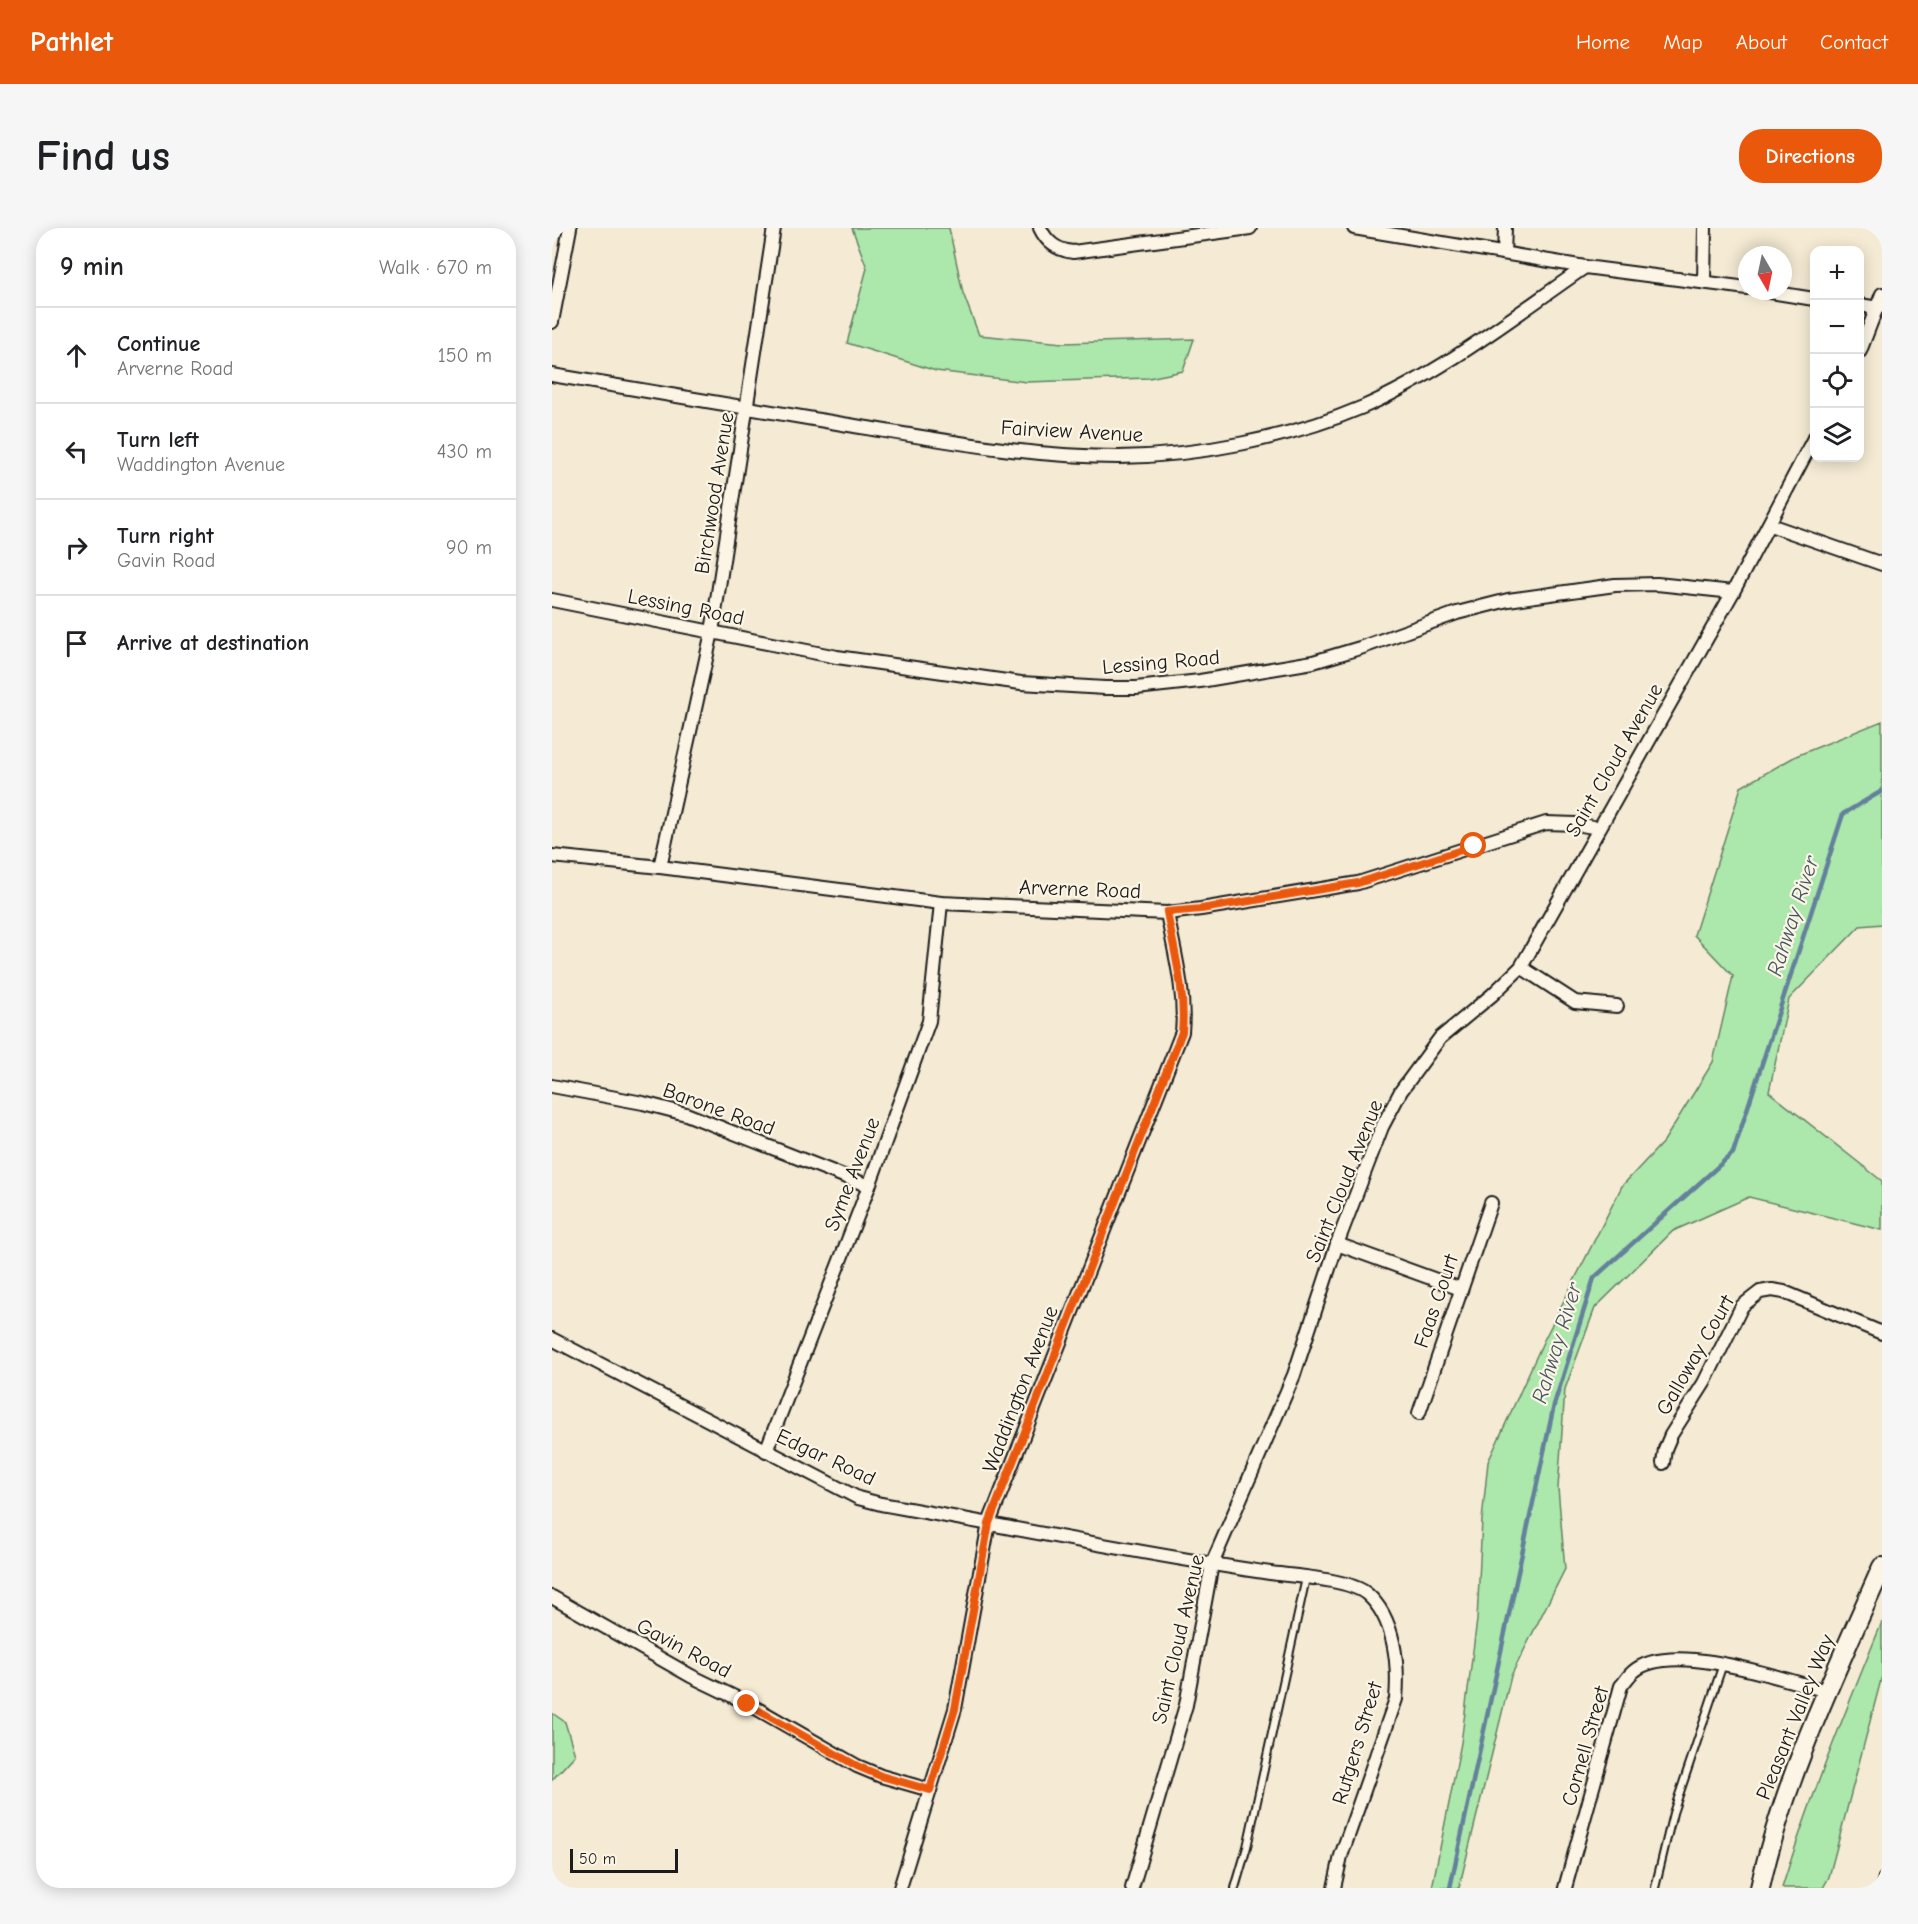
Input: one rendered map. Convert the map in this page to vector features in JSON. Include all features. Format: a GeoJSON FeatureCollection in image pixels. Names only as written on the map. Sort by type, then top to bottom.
{"type":"FeatureCollection","features":[{"type":"Feature","properties":{"kind":"main road","name":"Pleasant Valley Way"},"geometry":{"type":"LineString","coordinates":[[1760,1888],[1765,1862],[1780,1814],[1826,1691],[1882,1567]]}},
{"type":"Feature","properties":{"kind":"street"},"geometry":{"type":"LineString","coordinates":[[552,322],[570,228]]}},
{"type":"Feature","properties":{"kind":"street","name":"Birchwood Avenue"},"geometry":{"type":"LineString","coordinates":[[660,867],[712,632],[774,228]]}},
{"type":"Feature","properties":{"kind":"street"},"geometry":{"type":"LineString","coordinates":[[1040,228],[1045,238],[1053,246],[1062,251],[1073,252],[1250,228]]}},
{"type":"Feature","properties":{"kind":"street"},"geometry":{"type":"LineString","coordinates":[[1354,228],[1585,267],[1738,287]]}},
{"type":"Feature","properties":{"kind":"street"},"geometry":{"type":"LineString","coordinates":[[1504,253],[1505,228]]}},
{"type":"Feature","properties":{"kind":"street"},"geometry":{"type":"LineString","coordinates":[[1704,282],[1705,228]]}},
{"type":"Feature","properties":{"kind":"street","name":"Fairview Avenue"},"geometry":{"type":"LineString","coordinates":[[552,375],[935,439],[1052,453],[1118,457],[1162,454],[1260,441],[1363,407],[1460,353],[1585,267]]}},
{"type":"Feature","properties":{"kind":"street"},"geometry":{"type":"LineString","coordinates":[[1864,341],[1882,294]]}},
{"type":"Feature","properties":{"kind":"street"},"geometry":{"type":"LineString","coordinates":[[1792,295],[1810,298]]}},
{"type":"Feature","properties":{"kind":"street"},"geometry":{"type":"LineString","coordinates":[[1864,306],[1878,308]]}},
{"type":"Feature","properties":{"kind":"street","name":"Saint Cloud Avenue"},"geometry":{"type":"LineString","coordinates":[[1132,1888],[1186,1705],[1212,1564],[1294,1375],[1337,1244],[1382,1127],[1401,1091],[1440,1038],[1492,995],[1521,967],[1770,525],[1810,448]]}},
{"type":"Feature","properties":{"kind":"street"},"geometry":{"type":"LineString","coordinates":[[1770,525],[1882,564]]}},
{"type":"Feature","properties":{"kind":"street","name":"Lessing Road"},"geometry":{"type":"LineString","coordinates":[[552,600],[837,657],[1021,683],[1136,688],[1200,681],[1313,662],[1360,648],[1457,613],[1508,600],[1616,585],[1657,584],[1732,592]]}},
{"type":"Feature","properties":{"kind":"street","name":"Arverne Road"},"geometry":{"type":"LineString","coordinates":[[552,856],[660,867],[941,903],[1167,912],[1201,909],[1358,883],[1546,823],[1576,824],[1598,828]]}},
{"type":"Feature","properties":{"kind":"street","name":"Syme Avenue"},"geometry":{"type":"LineString","coordinates":[[766,1451],[929,1021],[941,903]]}},
{"type":"Feature","properties":{"kind":"street","name":"Waddington Avenue"},"geometry":{"type":"LineString","coordinates":[[900,1888],[955,1709],[989,1523],[1182,1032],[1184,1015],[1182,993],[1167,912]]}},
{"type":"Feature","properties":{"kind":"street"},"geometry":{"type":"LineString","coordinates":[[1521,967],[1575,1002],[1617,1006]]}},
{"type":"Feature","properties":{"kind":"street","name":"Barone Road"},"geometry":{"type":"LineString","coordinates":[[552,1086],[643,1103],[686,1114],[868,1186]]}},
{"type":"Feature","properties":{"kind":"street","name":"Faas Court"},"geometry":{"type":"LineString","coordinates":[[1419,1413],[1491,1203]]}},
{"type":"Feature","properties":{"kind":"street"},"geometry":{"type":"LineString","coordinates":[[1337,1244],[1461,1289]]}},
{"type":"Feature","properties":{"kind":"street","name":"Galloway Court"},"geometry":{"type":"LineString","coordinates":[[1663,1463],[1665,1449],[1671,1435],[1704,1383],[1735,1316],[1742,1306],[1760,1292],[1773,1290],[1784,1292],[1882,1333]]}},
{"type":"Feature","properties":{"kind":"street","name":"Edgar Road"},"geometry":{"type":"LineString","coordinates":[[552,1339],[858,1498],[1212,1564]]}},
{"type":"Feature","properties":{"kind":"street","name":"Rutgers Street"},"geometry":{"type":"LineString","coordinates":[[1212,1564],[1356,1587],[1367,1594],[1386,1621],[1393,1642],[1398,1677],[1396,1699],[1341,1856],[1335,1888]]}},
{"type":"Feature","properties":{"kind":"street","name":"Gavin Road"},"geometry":{"type":"LineString","coordinates":[[552,1598],[857,1766],[881,1776],[930,1790]]}},
{"type":"Feature","properties":{"kind":"street","name":"Cornell Street"},"geometry":{"type":"LineString","coordinates":[[1565,1888],[1621,1686],[1633,1671],[1664,1660],[1701,1661],[1739,1667],[1826,1691]]}},
{"type":"Feature","properties":{"kind":"lane"},"geometry":{"type":"LineString","coordinates":[[1235,1888],[1247,1847],[1306,1578]]}},
{"type":"Feature","properties":{"kind":"lane"},"geometry":{"type":"LineString","coordinates":[[1655,1888],[1673,1813],[1723,1664]]}},
{"type":"Feature","properties":{"kind":"lane"},"geometry":{"type":"LineString","coordinates":[[1880,1888],[1882,1877]]}},
{"type":"Feature","properties":{"kind":"green space"},"geometry":{"type":"Polygon","coordinates":[[[852,228],[949,228],[963,293],[979,335],[1063,343],[1194,339],[1183,371],[1149,378],[1027,382],[936,371],[847,343],[867,268],[852,228]]]}},
{"type":"Feature","properties":{"kind":"green space"},"geometry":{"type":"Polygon","coordinates":[[[1882,721],[1882,924],[1860,926],[1789,999],[1769,1092],[1882,1181],[1882,1230],[1749,1197],[1673,1231],[1595,1308],[1565,1389],[1558,1488],[1565,1569],[1511,1676],[1459,1888],[1432,1888],[1461,1743],[1477,1620],[1482,1520],[1488,1462],[1544,1340],[1622,1186],[1664,1141],[1713,1062],[1733,976],[1694,935],[1741,787],[1796,756],[1882,721]]]}},
{"type":"Feature","properties":{"kind":"green space"},"geometry":{"type":"Polygon","coordinates":[[[1882,1622],[1882,1676],[1829,1877],[1823,1888],[1782,1888],[1816,1787],[1882,1622]]]}},
{"type":"Feature","properties":{"kind":"green space"},"geometry":{"type":"Polygon","coordinates":[[[552,1713],[565,1722],[575,1755],[552,1780],[552,1713]]]}},
{"type":"Feature","properties":{"kind":"waterway","name":"Rahway River"},"geometry":{"type":"LineString","coordinates":[[1450,1888],[1554,1405],[1594,1278],[1733,1153],[1843,814],[1882,791]]}},
{"type":"Feature","properties":{"kind":"route"},"geometry":{"type":"LineString","coordinates":[[747,1704],[857,1766],[881,1776],[930,1790],[955,1709],[989,1523],[1182,1032],[1184,1015],[1182,993],[1167,912],[1201,909],[1358,883],[1474,846]]}}]}
